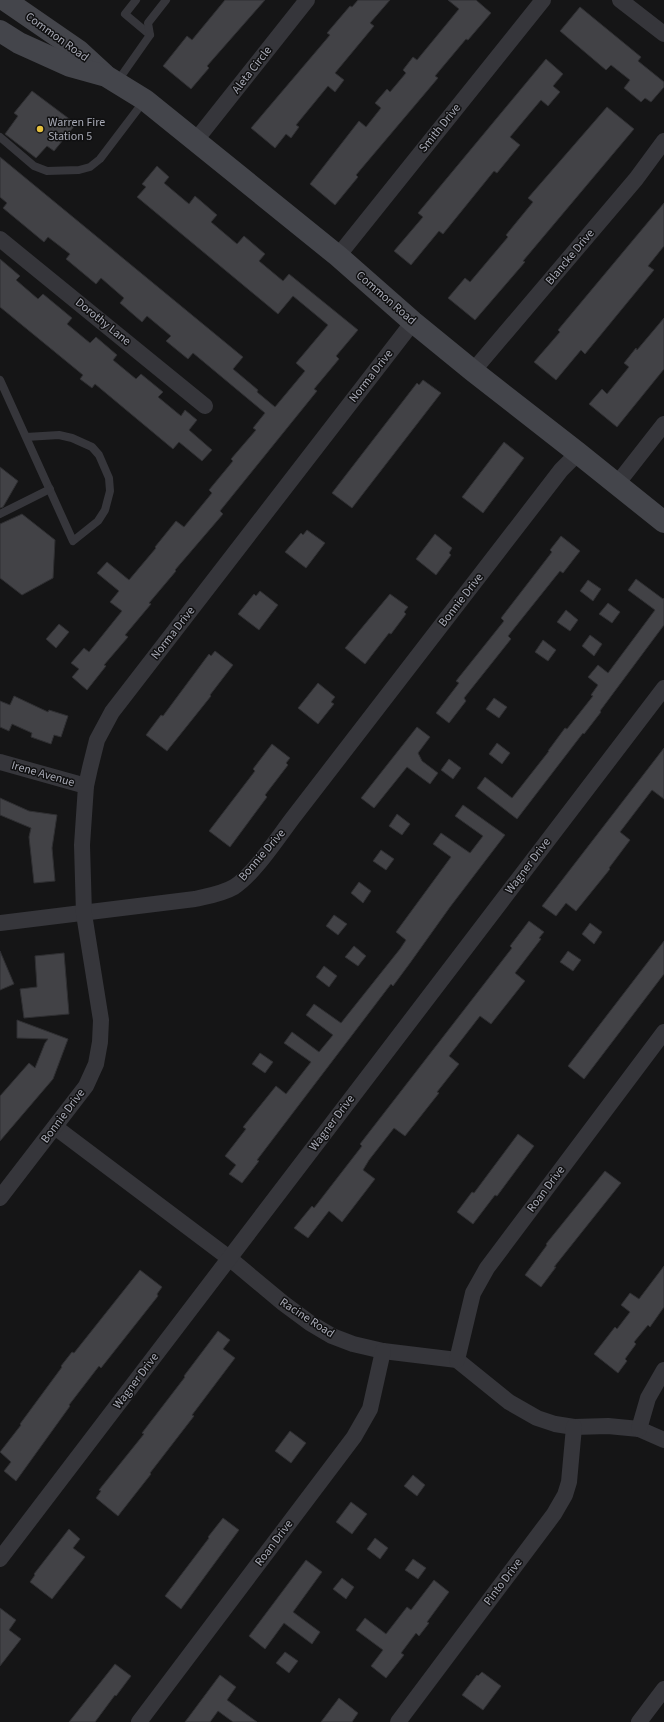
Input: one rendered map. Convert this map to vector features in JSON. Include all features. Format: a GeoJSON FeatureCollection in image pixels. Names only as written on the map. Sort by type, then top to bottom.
{"type":"FeatureCollection","features":[{"type":"Feature","properties":{"kind":"street","name":"Common Road"},"geometry":{"type":"LineString","coordinates":[[6,0],[80,51],[111,79],[145,100],[196,140],[338,256],[413,322],[473,371],[664,522]]}},
{"type":"Feature","properties":{"kind":"street"},"geometry":{"type":"LineString","coordinates":[[0,8],[6,0]]}},
{"type":"Feature","properties":{"kind":"street","name":"Aleta Circle"},"geometry":{"type":"LineString","coordinates":[[196,140],[307,0]]}},
{"type":"Feature","properties":{"kind":"street","name":"Smith Drive"},"geometry":{"type":"LineString","coordinates":[[338,256],[543,0]]}},
{"type":"Feature","properties":{"kind":"street"},"geometry":{"type":"LineString","coordinates":[[620,0],[664,34]]}},
{"type":"Feature","properties":{"kind":"street","name":"Common Road"},"geometry":{"type":"LineString","coordinates":[[0,31],[19,43],[70,66],[111,79]]}},
{"type":"Feature","properties":{"kind":"street","name":"Blancke Drive"},"geometry":{"type":"LineString","coordinates":[[473,371],[636,179],[664,141]]}},
{"type":"Feature","properties":{"kind":"street","name":"Dorothy Lane"},"geometry":{"type":"LineString","coordinates":[[0,239],[205,406]]}},
{"type":"Feature","properties":{"kind":"street","name":"Norma Drive"},"geometry":{"type":"LineString","coordinates":[[84,914],[82,845],[86,786],[97,740],[112,712],[413,322]]}},
{"type":"Feature","properties":{"kind":"street"},"geometry":{"type":"LineString","coordinates":[[617,484],[664,424]]}},
{"type":"Feature","properties":{"kind":"street","name":"Bonnie Drive"},"geometry":{"type":"LineString","coordinates":[[0,1198],[86,1086],[96,1064],[100,1042],[101,1020],[84,914],[195,899],[216,894],[234,887],[249,874],[561,470],[578,453]]}},
{"type":"Feature","properties":{"kind":"street","name":"Wagner Drive"},"geometry":{"type":"LineString","coordinates":[[0,1559],[664,688]]}},
{"type":"Feature","properties":{"kind":"street","name":"Irene Avenue"},"geometry":{"type":"LineString","coordinates":[[0,762],[86,786]]}},
{"type":"Feature","properties":{"kind":"street"},"geometry":{"type":"LineString","coordinates":[[0,923],[84,914]]}},
{"type":"Feature","properties":{"kind":"street","name":"Roan Drive"},"geometry":{"type":"LineString","coordinates":[[457,1360],[474,1293],[487,1268],[664,1032]]}},
{"type":"Feature","properties":{"kind":"street","name":"Racine Road"},"geometry":{"type":"LineString","coordinates":[[55,1127],[229,1258],[283,1303],[310,1323],[332,1336],[353,1344],[383,1351],[457,1360]]}},
{"type":"Feature","properties":{"kind":"street","name":"Roan Drive"},"geometry":{"type":"LineString","coordinates":[[139,1722],[354,1437],[370,1409],[383,1351]]}},
{"type":"Feature","properties":{"kind":"street"},"geometry":{"type":"LineString","coordinates":[[457,1360],[495,1391],[525,1412],[537,1418],[555,1424],[574,1427],[608,1426],[639,1429],[664,1440]]}},
{"type":"Feature","properties":{"kind":"street"},"geometry":{"type":"LineString","coordinates":[[639,1429],[648,1398],[664,1370]]}},
{"type":"Feature","properties":{"kind":"street","name":"Pinto Drive"},"geometry":{"type":"LineString","coordinates":[[398,1722],[554,1514],[565,1495],[569,1482],[574,1427]]}},
{"type":"Feature","properties":{"kind":"street"},"geometry":{"type":"LineString","coordinates":[[639,1722],[664,1689]]}},
{"type":"Feature","properties":{"kind":"lane"},"geometry":{"type":"LineString","coordinates":[[136,0],[125,14],[150,35]]}},
{"type":"Feature","properties":{"kind":"lane"},"geometry":{"type":"LineString","coordinates":[[150,35],[148,23],[166,0]]}},
{"type":"Feature","properties":{"kind":"lane"},"geometry":{"type":"LineString","coordinates":[[111,79],[150,35]]}},
{"type":"Feature","properties":{"kind":"lane"},"geometry":{"type":"LineString","coordinates":[[0,137],[34,166],[47,171],[79,170],[90,167],[100,159],[145,100]]}},
{"type":"Feature","properties":{"kind":"lane"},"geometry":{"type":"LineString","coordinates":[[0,380],[73,541],[98,521],[105,510],[110,490],[109,478],[99,455],[92,447],[72,438],[59,435],[26,437]]}},
{"type":"Feature","properties":{"kind":"lane"},"geometry":{"type":"LineString","coordinates":[[0,514],[50,489]]}},
{"type":"Feature","properties":{"kind":"building"},"geometry":{"type":"Polygon","coordinates":[[[225,0],[265,0],[207,66],[209,68],[191,89],[163,66],[187,36],[192,40],[225,0]]]}},
{"type":"Feature","properties":{"kind":"building"},"geometry":{"type":"Polygon","coordinates":[[[358,0],[390,0],[370,23],[374,26],[335,73],[344,80],[335,92],[328,86],[296,125],[299,127],[291,138],[286,134],[275,148],[251,128],[330,35],[327,33],[350,6],[352,7],[358,0]]]}},
{"type":"Feature","properties":{"kind":"building"},"geometry":{"type":"Polygon","coordinates":[[[448,0],[476,0],[491,13],[468,40],[466,39],[435,76],[438,78],[356,175],[358,177],[335,205],[310,184],[359,121],[366,127],[381,108],[375,103],[387,89],[390,92],[406,73],[403,70],[413,57],[417,60],[459,9],[448,0]]]}},
{"type":"Feature","properties":{"kind":"building"},"geometry":{"type":"Polygon","coordinates":[[[580,7],[641,57],[638,61],[664,82],[664,87],[651,102],[645,98],[641,102],[624,88],[630,80],[611,65],[606,70],[560,31],[580,7]]]}},
{"type":"Feature","properties":{"kind":"building"},"geometry":{"type":"Polygon","coordinates":[[[546,59],[563,74],[553,86],[560,92],[548,106],[541,100],[510,137],[520,145],[497,173],[494,171],[443,234],[439,231],[411,265],[394,251],[423,217],[418,213],[546,59]]]}},
{"type":"Feature","properties":{"kind":"building","name":"Warren Fire Station 5"},"geometry":{"type":"Polygon","coordinates":[[[32,91],[76,124],[54,151],[47,146],[36,158],[5,134],[18,116],[14,113],[32,91]]]}},
{"type":"Feature","properties":{"kind":"building"},"geometry":{"type":"Polygon","coordinates":[[[607,107],[634,129],[523,261],[525,262],[475,320],[448,298],[465,278],[470,282],[508,237],[506,235],[533,202],[528,198],[607,107]]]}},
{"type":"Feature","properties":{"kind":"building"},"geometry":{"type":"Polygon","coordinates":[[[0,157],[243,357],[233,369],[258,390],[257,392],[275,407],[305,371],[296,363],[328,325],[293,296],[278,314],[137,197],[146,187],[142,184],[157,166],[169,177],[164,183],[189,204],[195,196],[217,215],[211,222],[237,244],[244,236],[265,254],[259,261],[283,281],[289,274],[358,330],[336,356],[339,359],[314,389],[317,391],[220,511],[223,514],[149,603],[151,604],[125,635],[128,637],[104,665],[106,666],[87,690],[72,677],[79,669],[71,663],[84,648],[89,652],[122,611],[110,602],[119,591],[97,573],[107,562],[129,580],[176,521],[184,527],[212,493],[209,490],[233,461],[231,459],[256,430],[253,428],[265,413],[193,353],[188,359],[166,341],[171,336],[147,316],[142,322],[120,303],[124,298],[101,278],[96,284],[66,259],[70,254],[48,237],[44,242],[3,208],[7,203],[0,197],[0,157]]]}},
{"type":"Feature","properties":{"kind":"building"},"geometry":{"type":"Polygon","coordinates":[[[664,203],[664,246],[648,266],[654,270],[585,354],[581,350],[556,380],[534,362],[560,332],[558,330],[664,203]]]}},
{"type":"Feature","properties":{"kind":"building"},"geometry":{"type":"Polygon","coordinates":[[[0,259],[20,276],[16,280],[38,299],[43,294],[72,318],[67,324],[90,343],[96,337],[117,355],[113,360],[136,379],[141,374],[163,392],[158,397],[181,416],[185,410],[197,420],[189,430],[212,450],[202,461],[179,442],[173,449],[95,384],[92,388],[80,379],[83,375],[0,307],[0,259]]]}},
{"type":"Feature","properties":{"kind":"building"},"geometry":{"type":"Polygon","coordinates":[[[664,318],[664,369],[617,427],[589,404],[602,389],[607,394],[629,367],[624,363],[664,318]]]}},
{"type":"Feature","properties":{"kind":"building"},"geometry":{"type":"Polygon","coordinates":[[[423,380],[441,393],[352,508],[332,493],[417,383],[419,385],[423,380]]]}},
{"type":"Feature","properties":{"kind":"building"},"geometry":{"type":"Polygon","coordinates":[[[504,442],[524,458],[483,513],[462,497],[504,442]]]}},
{"type":"Feature","properties":{"kind":"building"},"geometry":{"type":"Polygon","coordinates":[[[0,467],[18,481],[3,507],[0,508],[0,467]]]}},
{"type":"Feature","properties":{"kind":"building"},"geometry":{"type":"Polygon","coordinates":[[[22,514],[55,540],[53,578],[22,595],[0,578],[0,524],[22,514]]]}},
{"type":"Feature","properties":{"kind":"building"},"geometry":{"type":"Polygon","coordinates":[[[307,530],[325,543],[306,568],[285,552],[301,533],[303,535],[307,530]]]}},
{"type":"Feature","properties":{"kind":"building"},"geometry":{"type":"Polygon","coordinates":[[[435,534],[452,548],[449,553],[451,555],[436,575],[416,559],[435,534]]]}},
{"type":"Feature","properties":{"kind":"building"},"geometry":{"type":"Polygon","coordinates":[[[561,536],[580,551],[563,573],[560,571],[508,636],[511,639],[464,698],[466,701],[449,723],[436,713],[459,683],[456,681],[504,621],[501,618],[552,552],[550,550],[561,536]]]}},
{"type":"Feature","properties":{"kind":"building"},"geometry":{"type":"Polygon","coordinates":[[[636,579],[663,599],[664,598],[664,625],[600,711],[601,712],[517,819],[477,788],[485,777],[512,798],[565,728],[567,729],[593,696],[591,695],[598,685],[588,677],[598,665],[608,673],[655,610],[628,590],[636,579]]]}},
{"type":"Feature","properties":{"kind":"building"},"geometry":{"type":"Polygon","coordinates":[[[588,580],[601,589],[593,601],[580,591],[588,580]]]}},
{"type":"Feature","properties":{"kind":"building"},"geometry":{"type":"Polygon","coordinates":[[[260,591],[278,605],[259,630],[238,614],[254,594],[256,596],[260,591]]]}},
{"type":"Feature","properties":{"kind":"building"},"geometry":{"type":"Polygon","coordinates":[[[390,594],[408,607],[404,612],[406,614],[365,664],[345,648],[390,594]]]}},
{"type":"Feature","properties":{"kind":"building"},"geometry":{"type":"Polygon","coordinates":[[[608,603],[620,612],[612,623],[599,614],[608,603]]]}},
{"type":"Feature","properties":{"kind":"building"},"geometry":{"type":"Polygon","coordinates":[[[566,610],[578,620],[570,631],[557,622],[566,610]]]}},
{"type":"Feature","properties":{"kind":"building"},"geometry":{"type":"Polygon","coordinates":[[[59,624],[69,632],[56,648],[46,639],[59,624]]]}},
{"type":"Feature","properties":{"kind":"building"},"geometry":{"type":"Polygon","coordinates":[[[590,635],[602,644],[594,656],[582,646],[590,635]]]}},
{"type":"Feature","properties":{"kind":"building"},"geometry":{"type":"Polygon","coordinates":[[[543,640],[556,650],[548,661],[535,652],[543,640]]]}},
{"type":"Feature","properties":{"kind":"building"},"geometry":{"type":"Polygon","coordinates":[[[215,651],[233,665],[210,695],[211,696],[167,751],[146,735],[161,715],[163,716],[209,654],[211,656],[215,651]]]}},
{"type":"Feature","properties":{"kind":"building"},"geometry":{"type":"Polygon","coordinates":[[[318,683],[335,697],[331,702],[334,704],[318,724],[298,708],[318,683]]]}},
{"type":"Feature","properties":{"kind":"building"},"geometry":{"type":"Polygon","coordinates":[[[14,696],[48,712],[49,710],[68,716],[61,737],[54,735],[51,744],[31,737],[32,733],[12,724],[9,731],[0,727],[0,701],[10,705],[14,696]]]}},
{"type":"Feature","properties":{"kind":"building"},"geometry":{"type":"Polygon","coordinates":[[[494,698],[507,707],[499,718],[486,709],[494,698]]]}},
{"type":"Feature","properties":{"kind":"building"},"geometry":{"type":"Polygon","coordinates":[[[417,727],[430,737],[418,753],[422,761],[438,773],[430,784],[407,767],[374,808],[361,798],[417,727]]]}},
{"type":"Feature","properties":{"kind":"building"},"geometry":{"type":"Polygon","coordinates":[[[497,743],[510,753],[502,764],[489,754],[497,743]]]}},
{"type":"Feature","properties":{"kind":"building"},"geometry":{"type":"Polygon","coordinates":[[[272,744],[290,758],[286,763],[288,765],[265,795],[267,797],[230,847],[209,831],[255,771],[253,769],[272,744]]]}},
{"type":"Feature","properties":{"kind":"building"},"geometry":{"type":"Polygon","coordinates":[[[664,748],[664,799],[652,790],[620,832],[630,840],[609,868],[610,869],[576,911],[566,903],[556,916],[542,906],[664,748]]]}},
{"type":"Feature","properties":{"kind":"building"},"geometry":{"type":"Polygon","coordinates":[[[449,759],[461,768],[453,779],[441,770],[449,759]]]}},
{"type":"Feature","properties":{"kind":"building"},"geometry":{"type":"Polygon","coordinates":[[[0,798],[29,811],[57,815],[52,848],[55,881],[34,883],[29,837],[31,828],[0,815],[0,798]]]}},
{"type":"Feature","properties":{"kind":"building"},"geometry":{"type":"Polygon","coordinates":[[[463,805],[505,835],[450,907],[393,986],[391,984],[257,1160],[259,1161],[242,1183],[229,1174],[236,1165],[225,1156],[246,1129],[243,1127],[276,1086],[286,1094],[311,1062],[284,1043],[292,1032],[319,1052],[333,1035],[306,1015],[314,1004],[341,1023],[400,949],[406,940],[396,932],[451,857],[433,844],[441,833],[470,853],[483,836],[455,816],[463,805]]]}},
{"type":"Feature","properties":{"kind":"building"},"geometry":{"type":"Polygon","coordinates":[[[397,814],[410,824],[402,835],[389,826],[397,814]]]}},
{"type":"Feature","properties":{"kind":"building"},"geometry":{"type":"Polygon","coordinates":[[[381,850],[394,859],[386,870],[373,861],[381,850]]]}},
{"type":"Feature","properties":{"kind":"building"},"geometry":{"type":"Polygon","coordinates":[[[359,882],[371,891],[363,903],[351,893],[359,882]]]}},
{"type":"Feature","properties":{"kind":"building"},"geometry":{"type":"Polygon","coordinates":[[[334,915],[347,924],[338,935],[326,926],[334,915]]]}},
{"type":"Feature","properties":{"kind":"building"},"geometry":{"type":"Polygon","coordinates":[[[529,921],[544,932],[539,938],[541,939],[515,973],[525,981],[491,1024],[480,1016],[449,1056],[459,1064],[437,1092],[439,1093],[405,1136],[394,1128],[369,1160],[363,1170],[375,1179],[342,1222],[329,1211],[308,1238],[294,1228],[312,1206],[314,1208],[362,1146],[360,1144],[512,948],[510,946],[529,921]]]}},
{"type":"Feature","properties":{"kind":"building"},"geometry":{"type":"Polygon","coordinates":[[[590,923],[602,932],[594,944],[582,934],[590,923]]]}},
{"type":"Feature","properties":{"kind":"building"},"geometry":{"type":"Polygon","coordinates":[[[664,941],[664,974],[584,1079],[568,1066],[664,941]]]}},
{"type":"Feature","properties":{"kind":"building"},"geometry":{"type":"Polygon","coordinates":[[[354,946],[366,956],[358,966],[345,957],[354,946]]]}},
{"type":"Feature","properties":{"kind":"building"},"geometry":{"type":"Polygon","coordinates":[[[0,951],[14,984],[0,990],[0,951]]]}},
{"type":"Feature","properties":{"kind":"building"},"geometry":{"type":"Polygon","coordinates":[[[568,951],[581,960],[573,971],[560,962],[568,951]]]}},
{"type":"Feature","properties":{"kind":"building"},"geometry":{"type":"Polygon","coordinates":[[[64,953],[69,1014],[24,1018],[20,989],[37,987],[35,956],[64,953]]]}},
{"type":"Feature","properties":{"kind":"building"},"geometry":{"type":"Polygon","coordinates":[[[324,966],[337,976],[329,987],[316,977],[324,966]]]}},
{"type":"Feature","properties":{"kind":"building"},"geometry":{"type":"Polygon","coordinates":[[[17,1020],[68,1039],[53,1079],[0,1141],[0,1096],[29,1063],[35,1068],[48,1039],[17,1038],[17,1020]]]}},
{"type":"Feature","properties":{"kind":"building"},"geometry":{"type":"Polygon","coordinates":[[[260,1053],[273,1062],[265,1073],[252,1064],[260,1053]]]}},
{"type":"Feature","properties":{"kind":"building"},"geometry":{"type":"Polygon","coordinates":[[[518,1134],[534,1146],[497,1196],[495,1195],[473,1224],[457,1212],[472,1192],[474,1193],[518,1134]]]}},
{"type":"Feature","properties":{"kind":"building"},"geometry":{"type":"Polygon","coordinates":[[[605,1171],[621,1183],[554,1267],[556,1267],[541,1287],[525,1275],[547,1245],[546,1244],[605,1171]]]}},
{"type":"Feature","properties":{"kind":"building"},"geometry":{"type":"Polygon","coordinates":[[[664,1266],[664,1307],[650,1327],[648,1325],[634,1342],[636,1344],[625,1359],[627,1361],[618,1373],[594,1354],[615,1327],[617,1329],[630,1312],[621,1305],[630,1293],[639,1299],[664,1266]]]}},
{"type":"Feature","properties":{"kind":"building"},"geometry":{"type":"Polygon","coordinates":[[[140,1270],[162,1287],[157,1294],[158,1296],[101,1368],[99,1366],[69,1405],[70,1406],[16,1481],[4,1471],[11,1462],[0,1452],[21,1425],[20,1424],[62,1367],[61,1366],[72,1352],[74,1353],[140,1270]]]}},
{"type":"Feature","properties":{"kind":"building"},"geometry":{"type":"Polygon","coordinates":[[[218,1331],[230,1340],[223,1349],[235,1358],[192,1415],[194,1416],[118,1516],[96,1498],[101,1491],[99,1490],[144,1434],[142,1433],[218,1331]]]}},
{"type":"Feature","properties":{"kind":"building"},"geometry":{"type":"Polygon","coordinates":[[[290,1431],[306,1443],[291,1463],[275,1451],[290,1431]]]}},
{"type":"Feature","properties":{"kind":"building"},"geometry":{"type":"Polygon","coordinates":[[[413,1475],[425,1485],[417,1496],[404,1486],[413,1475]]]}},
{"type":"Feature","properties":{"kind":"building"},"geometry":{"type":"Polygon","coordinates":[[[351,1502],[367,1514],[352,1534],[336,1522],[351,1502]]]}},
{"type":"Feature","properties":{"kind":"building"},"geometry":{"type":"Polygon","coordinates":[[[223,1518],[239,1530],[181,1609],[165,1596],[223,1518]]]}},
{"type":"Feature","properties":{"kind":"building"},"geometry":{"type":"Polygon","coordinates":[[[69,1529],[80,1539],[73,1548],[85,1557],[52,1599],[30,1582],[35,1575],[34,1574],[69,1529]]]}},
{"type":"Feature","properties":{"kind":"building"},"geometry":{"type":"Polygon","coordinates":[[[375,1538],[388,1548],[380,1559],[367,1549],[375,1538]]]}},
{"type":"Feature","properties":{"kind":"building"},"geometry":{"type":"Polygon","coordinates":[[[413,1559],[426,1568],[418,1579],[405,1570],[413,1559]]]}},
{"type":"Feature","properties":{"kind":"building"},"geometry":{"type":"Polygon","coordinates":[[[306,1560],[322,1572],[293,1612],[320,1632],[312,1644],[284,1623],[265,1649],[249,1636],[306,1560]]]}},
{"type":"Feature","properties":{"kind":"building"},"geometry":{"type":"Polygon","coordinates":[[[342,1578],[354,1587],[346,1599],[333,1589],[342,1578]]]}},
{"type":"Feature","properties":{"kind":"building"},"geometry":{"type":"Polygon","coordinates":[[[434,1580],[449,1592],[427,1622],[429,1623],[419,1636],[416,1633],[401,1653],[404,1655],[386,1678],[371,1666],[383,1650],[356,1630],[365,1618],[386,1634],[407,1607],[411,1610],[434,1580]]]}},
{"type":"Feature","properties":{"kind":"building"},"geometry":{"type":"Polygon","coordinates":[[[0,1608],[16,1620],[9,1630],[21,1639],[0,1666],[0,1608]]]}},
{"type":"Feature","properties":{"kind":"building"},"geometry":{"type":"Polygon","coordinates":[[[285,1652],[298,1661],[289,1673],[276,1663],[285,1652]]]}},
{"type":"Feature","properties":{"kind":"building"},"geometry":{"type":"Polygon","coordinates":[[[115,1664],[131,1676],[116,1696],[115,1695],[95,1722],[69,1722],[115,1664]]]}},
{"type":"Feature","properties":{"kind":"building"},"geometry":{"type":"Polygon","coordinates":[[[482,1672],[501,1686],[483,1710],[462,1695],[477,1675],[478,1676],[482,1672]]]}},
{"type":"Feature","properties":{"kind":"building"},"geometry":{"type":"Polygon","coordinates":[[[220,1675],[236,1687],[227,1700],[257,1722],[233,1722],[218,1711],[210,1722],[185,1722],[220,1675]]]}},
{"type":"Feature","properties":{"kind":"building"},"geometry":{"type":"Polygon","coordinates":[[[339,1698],[358,1713],[352,1722],[321,1722],[339,1698]]]}},
{"type":"Feature","properties":{"kind":"place","name":"Warren Fire Station 5"},"geometry":{"type":"Point","coordinates":[40,129]}}]}
